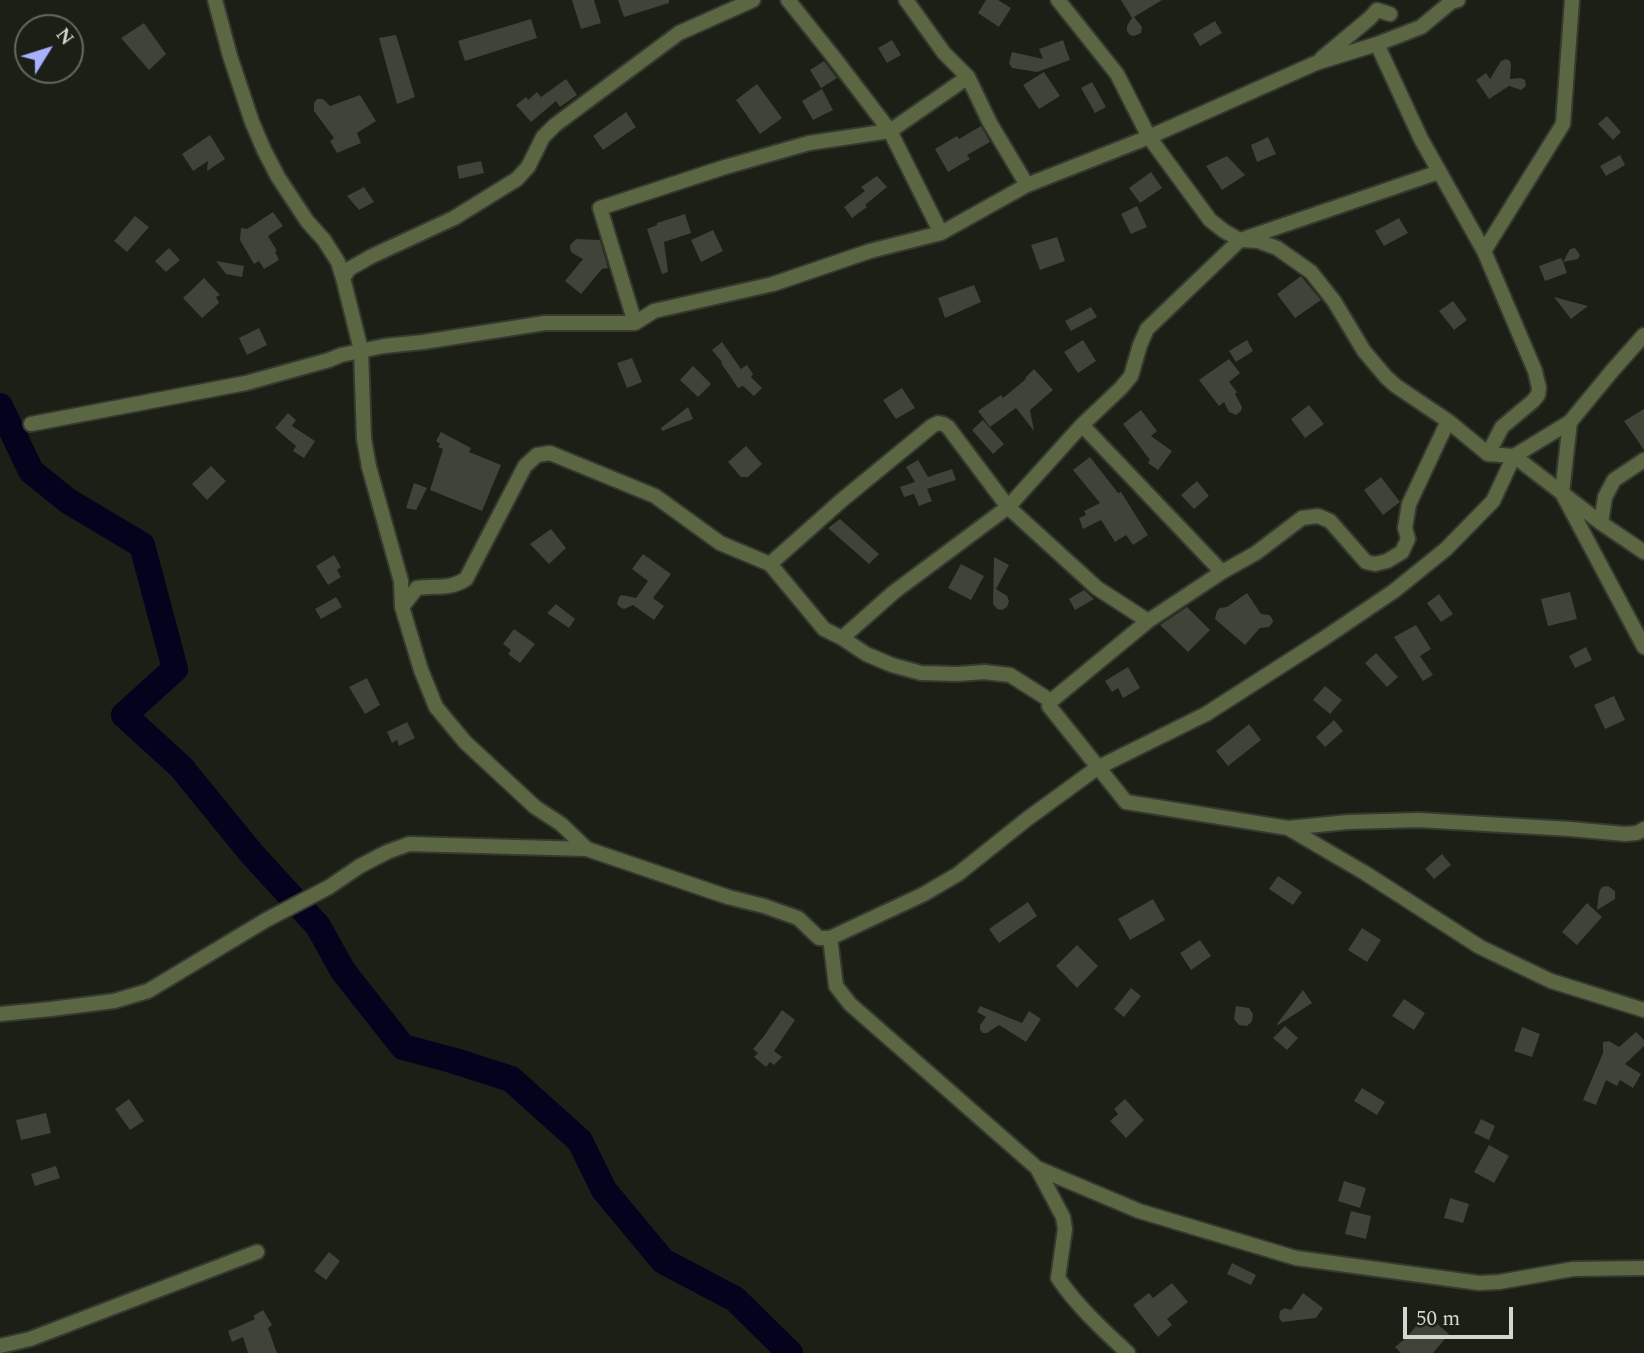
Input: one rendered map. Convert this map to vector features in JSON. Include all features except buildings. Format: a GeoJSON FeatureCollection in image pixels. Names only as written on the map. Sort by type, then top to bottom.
{"type":"FeatureCollection","features":[{"type":"Feature","properties":{"kind":"street"},"geometry":{"type":"LineString","coordinates":[[215,0],[230,57],[264,150],[307,221],[324,240],[338,262],[361,351],[364,439],[372,479],[401,581],[402,607],[421,670],[436,707],[472,749],[535,807],[561,824],[587,849]]}},
{"type":"Feature","properties":{"kind":"street"},"geometry":{"type":"LineString","coordinates":[[343,278],[349,268],[454,218],[517,179],[528,167],[543,137],[555,125],[679,33],[753,0]]}},
{"type":"Feature","properties":{"kind":"street"},"geometry":{"type":"LineString","coordinates":[[788,0],[890,131],[941,233]]}},
{"type":"Feature","properties":{"kind":"street"},"geometry":{"type":"LineString","coordinates":[[906,0],[944,52],[968,77],[990,123],[1027,185]]}},
{"type":"Feature","properties":{"kind":"street"},"geometry":{"type":"LineString","coordinates":[[1058,0],[1117,74],[1149,137],[1210,219],[1240,240],[1258,241],[1277,248],[1311,272],[1334,301],[1363,351],[1396,386],[1448,421],[1488,454],[1514,456],[1601,523],[1644,552]]}},
{"type":"Feature","properties":{"kind":"street"},"geometry":{"type":"LineString","coordinates":[[1316,63],[1377,10],[1390,14],[1381,0]]}},
{"type":"Feature","properties":{"kind":"street"},"geometry":{"type":"LineString","coordinates":[[32,424],[246,383],[361,351],[545,323],[635,323],[654,311],[773,284],[870,251],[941,233],[1027,185],[1149,137],[1316,63],[1420,27],[1451,2],[1458,0]]}},
{"type":"Feature","properties":{"kind":"street"},"geometry":{"type":"LineString","coordinates":[[1484,251],[1563,124],[1572,0]]}},
{"type":"Feature","properties":{"kind":"street"},"geometry":{"type":"LineString","coordinates":[[1377,44],[1438,172],[1484,251],[1535,371],[1538,395],[1502,427],[1488,454]]}},
{"type":"Feature","properties":{"kind":"street"},"geometry":{"type":"LineString","coordinates":[[635,323],[600,208],[809,143],[890,131],[968,77]]}},
{"type":"Feature","properties":{"kind":"street"},"geometry":{"type":"LineString","coordinates":[[842,638],[894,592],[1008,507],[1082,425],[1131,376],[1147,329],[1240,240],[1438,172]]}},
{"type":"Feature","properties":{"kind":"street"},"geometry":{"type":"LineString","coordinates":[[0,1014],[114,1001],[148,991],[267,920],[329,887],[360,866],[409,844],[587,849],[798,918],[819,938],[830,938],[924,894],[958,874],[1097,768],[1206,714],[1394,591],[1446,548],[1493,501],[1514,456],[1570,422],[1644,335]]}},
{"type":"Feature","properties":{"kind":"street"},"geometry":{"type":"LineString","coordinates":[[1448,421],[1409,504],[1405,528],[1408,539],[1402,552],[1387,561],[1375,564],[1366,562],[1330,521],[1318,516],[1302,518],[1256,553],[1222,572],[1149,621],[1051,701],[1049,706],[1126,803],[1287,828],[1348,822],[1419,820],[1625,834],[1637,834],[1644,829]]}},
{"type":"Feature","properties":{"kind":"street"},"geometry":{"type":"LineString","coordinates":[[1570,422],[1562,494],[1644,646]]}},
{"type":"Feature","properties":{"kind":"street"},"geometry":{"type":"LineString","coordinates":[[770,564],[885,464],[939,423],[948,427],[1008,507],[1097,588],[1149,621]]}},
{"type":"Feature","properties":{"kind":"street"},"geometry":{"type":"LineString","coordinates":[[1082,425],[1222,572]]}},
{"type":"Feature","properties":{"kind":"street"},"geometry":{"type":"LineString","coordinates":[[402,607],[417,588],[449,587],[466,579],[525,466],[537,456],[550,453],[655,496],[720,544],[770,564],[824,629],[866,654],[921,673],[984,672],[1010,675],[1051,701]]}},
{"type":"Feature","properties":{"kind":"street"},"geometry":{"type":"LineString","coordinates":[[1601,523],[1605,497],[1614,480],[1644,460]]}},
{"type":"Feature","properties":{"kind":"street"},"geometry":{"type":"LineString","coordinates":[[1287,828],[1365,873],[1480,947],[1551,981],[1644,1010]]}},
{"type":"Feature","properties":{"kind":"street"},"geometry":{"type":"LineString","coordinates":[[830,938],[836,986],[842,995],[913,1059],[1037,1168],[1139,1211],[1296,1258],[1479,1283],[1573,1269],[1644,1268]]}},
{"type":"Feature","properties":{"kind":"street"},"geometry":{"type":"LineString","coordinates":[[1037,1168],[1063,1217],[1065,1229],[1058,1278],[1070,1295],[1128,1353]]}},
{"type":"Feature","properties":{"kind":"street"},"geometry":{"type":"LineString","coordinates":[[0,1346],[30,1339],[257,1252]]}},
{"type":"Feature","properties":{"kind":"waterway"},"geometry":{"type":"LineString","coordinates":[[0,406],[31,471],[68,501],[142,545],[175,669],[124,715],[181,767],[252,854],[318,926],[343,971],[403,1047],[511,1079],[580,1141],[604,1190],[663,1261],[735,1299],[790,1353]]}}]}
